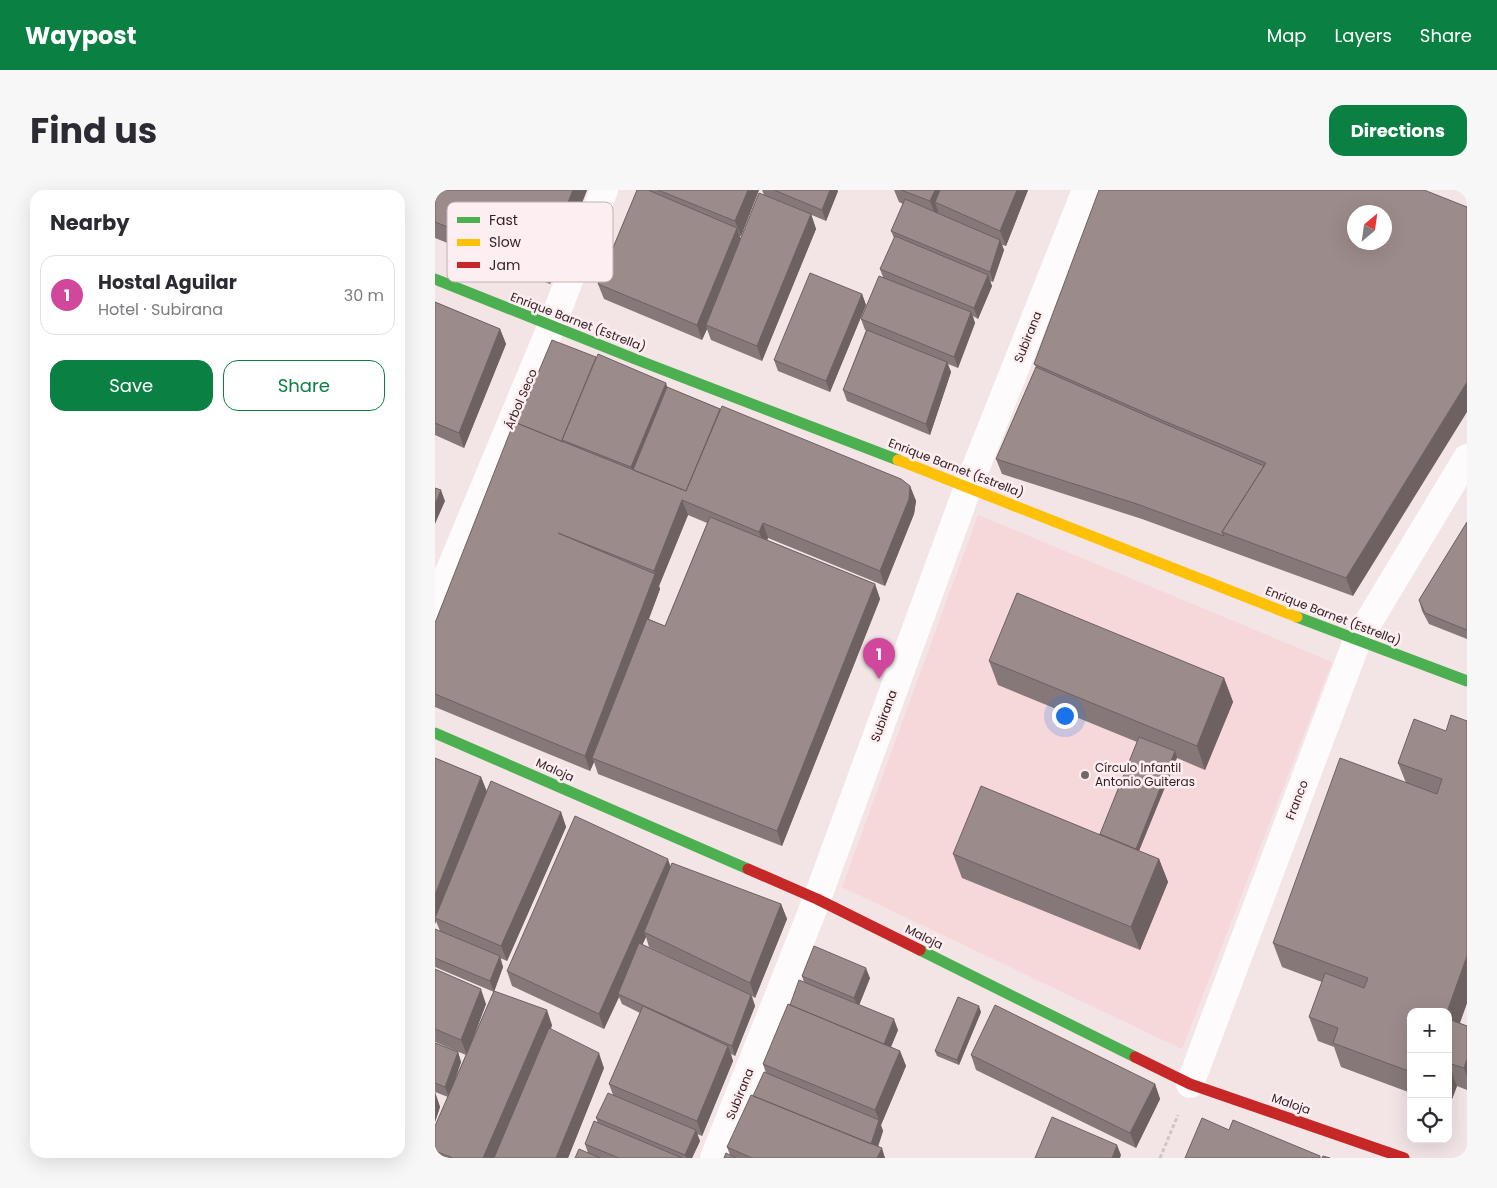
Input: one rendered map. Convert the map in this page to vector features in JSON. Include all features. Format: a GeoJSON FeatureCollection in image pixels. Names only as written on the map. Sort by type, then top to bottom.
{"type":"FeatureCollection","features":[{"type":"Feature","properties":{"kind":"street","name":"Árbol Seco"},"geometry":{"type":"LineString","coordinates":[[599,202],[604,190]]}},
{"type":"Feature","properties":{"kind":"street","name":"Subirana"},"geometry":{"type":"LineString","coordinates":[[714,1158],[817,900],[969,487],[1086,190]]}},
{"type":"Feature","properties":{"kind":"street","name":"Enrique Barnet (Estrella)"},"geometry":{"type":"LineString","coordinates":[[435,279],[551,327],[969,487],[1357,641],[1467,681]]}},
{"type":"Feature","properties":{"kind":"street","name":"Árbol Seco"},"geometry":{"type":"LineString","coordinates":[[435,606],[568,282]]}},
{"type":"Feature","properties":{"kind":"street","name":"Franco"},"geometry":{"type":"LineString","coordinates":[[1190,1084],[1357,641],[1467,458]]}},
{"type":"Feature","properties":{"kind":"street","name":"Maloja"},"geometry":{"type":"LineString","coordinates":[[435,733],[817,900],[1190,1084],[1404,1158]]}},
{"type":"Feature","properties":{"kind":"path"},"geometry":{"type":"LineString","coordinates":[[1160,1158],[1190,1084]]}},
{"type":"Feature","properties":{"kind":"shaded area","name":"Círculo Infantil Antonio Guiteras"},"geometry":{"type":"Polygon","coordinates":[[[978,515],[1332,662],[1182,1049],[842,887],[978,515]]]}},
{"type":"Feature","properties":{"kind":"building"},"geometry":{"type":"Polygon","coordinates":[[[435,190],[573,190],[568,202],[447,202],[447,227],[435,222],[435,190]]]}},
{"type":"Feature","properties":{"kind":"building"},"geometry":{"type":"Polygon","coordinates":[[[637,190],[648,190],[737,228],[697,325],[598,284],[599,282],[613,282],[613,248],[637,190]]]}},
{"type":"Feature","properties":{"kind":"building"},"geometry":{"type":"Polygon","coordinates":[[[658,190],[748,190],[735,221],[658,190]]]}},
{"type":"Feature","properties":{"kind":"building"},"geometry":{"type":"Polygon","coordinates":[[[774,190],[830,190],[822,210],[774,190]]]}},
{"type":"Feature","properties":{"kind":"building"},"geometry":{"type":"Polygon","coordinates":[[[901,190],[935,190],[930,201],[901,190]]]}},
{"type":"Feature","properties":{"kind":"building"},"geometry":{"type":"Polygon","coordinates":[[[940,190],[1017,190],[1000,231],[935,202],[940,190]]]}},
{"type":"Feature","properties":{"kind":"building"},"geometry":{"type":"Polygon","coordinates":[[[1099,190],[1424,190],[1467,207],[1467,382],[1346,578],[1222,532],[1266,463],[1034,364],[1099,190]]]}},
{"type":"Feature","properties":{"kind":"building"},"geometry":{"type":"Polygon","coordinates":[[[759,193],[811,214],[757,346],[706,325],[759,193]]]}},
{"type":"Feature","properties":{"kind":"building"},"geometry":{"type":"Polygon","coordinates":[[[905,199],[1000,240],[990,272],[891,231],[905,199]]]}},
{"type":"Feature","properties":{"kind":"building"},"geometry":{"type":"Polygon","coordinates":[[[895,236],[988,275],[974,308],[880,269],[895,236]]]}},
{"type":"Feature","properties":{"kind":"building"},"geometry":{"type":"Polygon","coordinates":[[[810,273],[862,294],[826,381],[774,360],[810,273]]]}},
{"type":"Feature","properties":{"kind":"building"},"geometry":{"type":"Polygon","coordinates":[[[879,276],[971,312],[954,357],[861,319],[879,276]]]}},
{"type":"Feature","properties":{"kind":"building"},"geometry":{"type":"Polygon","coordinates":[[[435,302],[500,329],[459,433],[435,423],[435,302]]]}},
{"type":"Feature","properties":{"kind":"building"},"geometry":{"type":"Polygon","coordinates":[[[867,330],[947,362],[926,424],[843,390],[867,330]]]}},
{"type":"Feature","properties":{"kind":"building"},"geometry":{"type":"Polygon","coordinates":[[[552,340],[596,357],[562,440],[563,442],[517,423],[552,340]]]}},
{"type":"Feature","properties":{"kind":"building"},"geometry":{"type":"Polygon","coordinates":[[[598,354],[666,383],[631,467],[562,440],[598,354]]]}},
{"type":"Feature","properties":{"kind":"building"},"geometry":{"type":"Polygon","coordinates":[[[1036,367],[1264,466],[1222,532],[1224,536],[1137,504],[996,459],[1036,367]]]}},
{"type":"Feature","properties":{"kind":"building"},"geometry":{"type":"Polygon","coordinates":[[[667,387],[720,409],[686,491],[633,470],[667,387]]]}},
{"type":"Feature","properties":{"kind":"building"},"geometry":{"type":"Polygon","coordinates":[[[722,406],[901,479],[910,486],[909,499],[880,571],[763,523],[759,532],[682,500],[654,571],[558,533],[655,574],[585,756],[435,694],[435,623],[514,422],[686,491],[722,406]]]}},
{"type":"Feature","properties":{"kind":"building"},"geometry":{"type":"Polygon","coordinates":[[[435,488],[441,490],[435,504],[435,488]]]}},
{"type":"Feature","properties":{"kind":"building"},"geometry":{"type":"Polygon","coordinates":[[[710,517],[875,584],[777,831],[592,758],[647,619],[665,626],[710,517]]]}},
{"type":"Feature","properties":{"kind":"building"},"geometry":{"type":"Polygon","coordinates":[[[1467,522],[1467,630],[1425,613],[1419,600],[1467,522]]]}},
{"type":"Feature","properties":{"kind":"building"},"geometry":{"type":"Polygon","coordinates":[[[1017,593],[1224,678],[1197,746],[989,661],[1017,593]]]}},
{"type":"Feature","properties":{"kind":"building"},"geometry":{"type":"Polygon","coordinates":[[[1451,715],[1467,721],[1467,956],[1448,1008],[1407,1008],[1407,1071],[1333,1043],[1338,1028],[1309,1017],[1325,973],[1364,988],[1368,978],[1273,943],[1340,758],[1437,794],[1442,779],[1398,763],[1414,719],[1446,731],[1451,715]]]}},
{"type":"Feature","properties":{"kind":"building"},"geometry":{"type":"Polygon","coordinates":[[[1139,737],[1175,751],[1136,849],[1100,834],[1139,737]]]}},
{"type":"Feature","properties":{"kind":"building"},"geometry":{"type":"Polygon","coordinates":[[[435,758],[481,777],[435,895],[435,758]]]}},
{"type":"Feature","properties":{"kind":"building"},"geometry":{"type":"Polygon","coordinates":[[[491,781],[561,812],[501,946],[435,918],[491,781]]]}},
{"type":"Feature","properties":{"kind":"building"},"geometry":{"type":"Polygon","coordinates":[[[981,786],[1159,859],[1131,927],[953,854],[981,786]]]}},
{"type":"Feature","properties":{"kind":"building"},"geometry":{"type":"Polygon","coordinates":[[[575,816],[668,859],[599,1014],[507,971],[575,816]]]}},
{"type":"Feature","properties":{"kind":"building"},"geometry":{"type":"Polygon","coordinates":[[[672,863],[781,904],[750,983],[644,932],[672,863]]]}},
{"type":"Feature","properties":{"kind":"building"},"geometry":{"type":"Polygon","coordinates":[[[435,929],[500,956],[490,981],[435,958],[435,929]]]}},
{"type":"Feature","properties":{"kind":"building"},"geometry":{"type":"Polygon","coordinates":[[[639,943],[751,995],[732,1046],[618,994],[639,943]]]}},
{"type":"Feature","properties":{"kind":"building"},"geometry":{"type":"Polygon","coordinates":[[[814,946],[866,968],[854,998],[802,976],[814,946]]]}},
{"type":"Feature","properties":{"kind":"building"},"geometry":{"type":"Polygon","coordinates":[[[435,969],[481,989],[461,1040],[435,1029],[435,969]]]}},
{"type":"Feature","properties":{"kind":"building"},"geometry":{"type":"Polygon","coordinates":[[[799,980],[894,1019],[884,1044],[790,1005],[799,980]]]}},
{"type":"Feature","properties":{"kind":"building"},"geometry":{"type":"Polygon","coordinates":[[[494,991],[547,1010],[483,1158],[453,1158],[435,1151],[435,1126],[494,991]]]}},
{"type":"Feature","properties":{"kind":"building"},"geometry":{"type":"Polygon","coordinates":[[[958,997],[979,1006],[957,1060],[935,1051],[958,997]]]}},
{"type":"Feature","properties":{"kind":"building"},"geometry":{"type":"Polygon","coordinates":[[[788,1004],[900,1051],[875,1110],[763,1064],[788,1004]]]}},
{"type":"Feature","properties":{"kind":"building"},"geometry":{"type":"Polygon","coordinates":[[[995,1005],[1155,1084],[1130,1133],[971,1055],[995,1005]]]}},
{"type":"Feature","properties":{"kind":"building"},"geometry":{"type":"Polygon","coordinates":[[[643,1006],[728,1046],[697,1121],[609,1084],[643,1006]]]}},
{"type":"Feature","properties":{"kind":"building"},"geometry":{"type":"Polygon","coordinates":[[[1452,1020],[1467,1026],[1467,1059],[1464,1068],[1452,1064],[1452,1020]]]}},
{"type":"Feature","properties":{"kind":"building"},"geometry":{"type":"Polygon","coordinates":[[[549,1028],[599,1053],[556,1158],[494,1158],[549,1028]]]}},
{"type":"Feature","properties":{"kind":"building"},"geometry":{"type":"Polygon","coordinates":[[[435,1043],[458,1052],[445,1087],[435,1083],[435,1043]]]}},
{"type":"Feature","properties":{"kind":"building"},"geometry":{"type":"Polygon","coordinates":[[[764,1072],[879,1120],[871,1144],[753,1096],[764,1072]]]}},
{"type":"Feature","properties":{"kind":"building"},"geometry":{"type":"Polygon","coordinates":[[[608,1093],[696,1130],[685,1155],[596,1118],[608,1093]]]}},
{"type":"Feature","properties":{"kind":"building"},"geometry":{"type":"Polygon","coordinates":[[[751,1095],[882,1148],[877,1158],[752,1158],[727,1147],[751,1095]]]}},
{"type":"Feature","properties":{"kind":"building"},"geometry":{"type":"Polygon","coordinates":[[[1052,1117],[1117,1145],[1112,1158],[1035,1158],[1052,1117]]]}},
{"type":"Feature","properties":{"kind":"building"},"geometry":{"type":"Polygon","coordinates":[[[1202,1118],[1229,1130],[1233,1120],[1320,1156],[1320,1158],[1185,1158],[1202,1118]]]}},
{"type":"Feature","properties":{"kind":"building"},"geometry":{"type":"Polygon","coordinates":[[[594,1121],[682,1158],[619,1158],[585,1144],[594,1121]]]}},
{"type":"Feature","properties":{"kind":"building"},"geometry":{"type":"Polygon","coordinates":[[[579,1149],[600,1158],[575,1158],[579,1149]]]}},
{"type":"Feature","properties":{"kind":"building"},"geometry":{"type":"Polygon","coordinates":[[[726,1153],[736,1158],[724,1158],[726,1153]]]}},
{"type":"Feature","properties":{"kind":"traffic: fast"},"geometry":{"type":"LineString","coordinates":[[435,279],[635,359],[898,460]]}},
{"type":"Feature","properties":{"kind":"traffic: fast"},"geometry":{"type":"LineString","coordinates":[[1297,617],[1467,681]]}},
{"type":"Feature","properties":{"kind":"traffic: fast"},"geometry":{"type":"LineString","coordinates":[[435,733],[748,869]]}},
{"type":"Feature","properties":{"kind":"traffic: fast"},"geometry":{"type":"LineString","coordinates":[[920,950],[1135,1057]]}},
{"type":"Feature","properties":{"kind":"traffic: slow"},"geometry":{"type":"LineString","coordinates":[[898,460],[1297,617]]}},
{"type":"Feature","properties":{"kind":"traffic: jam"},"geometry":{"type":"LineString","coordinates":[[748,869],[817,899],[920,950]]}},
{"type":"Feature","properties":{"kind":"traffic: jam"},"geometry":{"type":"LineString","coordinates":[[1135,1057],[1190,1084],[1404,1158]]}},
{"type":"Feature","properties":{"kind":"place","name":"Hostal Aguilar"},"geometry":{"type":"Point","coordinates":[879,679]}},
{"type":"Feature","properties":{"kind":"place","name":"Círculo Infantil Antonio Guiteras"},"geometry":{"type":"Point","coordinates":[1085,775]}}]}
